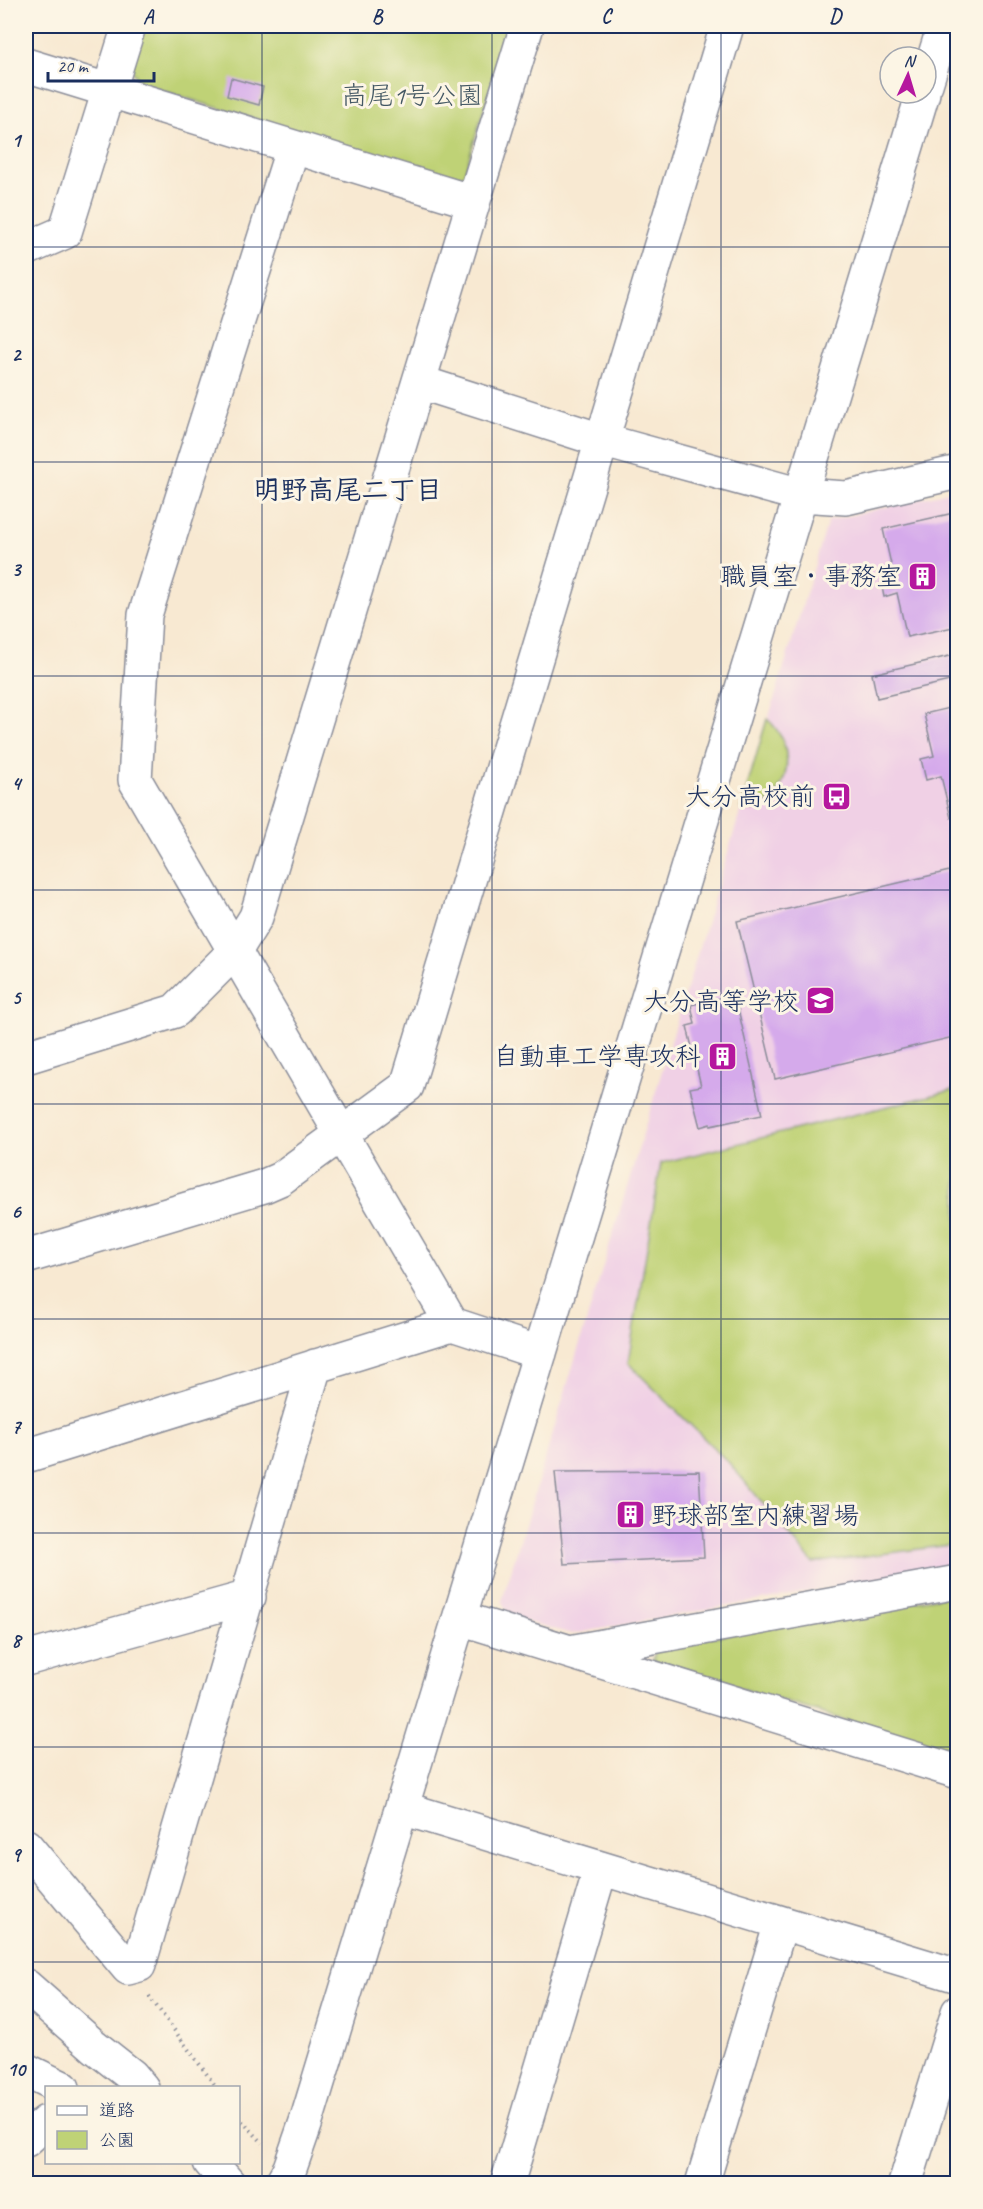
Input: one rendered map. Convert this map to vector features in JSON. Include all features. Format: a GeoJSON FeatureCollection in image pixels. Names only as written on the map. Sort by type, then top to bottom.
{"type":"FeatureCollection","features":[{"type":"Feature","properties":{"kind":"street"},"geometry":{"type":"LineString","coordinates":[[26,249],[65,232],[129,26]]}},
{"type":"Feature","properties":{"kind":"street"},"geometry":{"type":"LineString","coordinates":[[26,1057],[175,1011],[235,951],[256,917],[526,26]]}},
{"type":"Feature","properties":{"kind":"street"},"geometry":{"type":"LineString","coordinates":[[26,1257],[264,1186],[280,1179],[407,1086],[727,26]]}},
{"type":"Feature","properties":{"kind":"street"},"geometry":{"type":"LineString","coordinates":[[938,45],[944,26]]}},
{"type":"Feature","properties":{"kind":"street"},"geometry":{"type":"LineString","coordinates":[[26,65],[473,202]]}},
{"type":"Feature","properties":{"kind":"street"},"geometry":{"type":"LineString","coordinates":[[281,2184],[290,2168],[306,2122],[919,105]]}},
{"type":"Feature","properties":{"kind":"street"},"geometry":{"type":"LineString","coordinates":[[293,147],[145,615],[135,780],[452,1324]]}},
{"type":"Feature","properties":{"kind":"street"},"geometry":{"type":"LineString","coordinates":[[419,382],[602,440],[801,495],[846,498],[957,472]]}},
{"type":"Feature","properties":{"kind":"street"},"geometry":{"type":"LineString","coordinates":[[26,1456],[452,1324],[540,1353]]}},
{"type":"Feature","properties":{"kind":"street"},"geometry":{"type":"LineString","coordinates":[[26,1846],[128,1968],[139,1965],[315,1366]]}},
{"type":"Feature","properties":{"kind":"street"},"geometry":{"type":"LineString","coordinates":[[569,1652],[957,1582]]}},
{"type":"Feature","properties":{"kind":"street"},"geometry":{"type":"LineString","coordinates":[[26,1659],[249,1597]]}},
{"type":"Feature","properties":{"kind":"street"},"geometry":{"type":"LineString","coordinates":[[460,1618],[957,1772]]}},
{"type":"Feature","properties":{"kind":"street"},"geometry":{"type":"LineString","coordinates":[[402,1808],[957,1976]]}},
{"type":"Feature","properties":{"kind":"street"},"geometry":{"type":"LineString","coordinates":[[507,2184],[601,1868]]}},
{"type":"Feature","properties":{"kind":"street"},"geometry":{"type":"LineString","coordinates":[[702,2184],[781,1923]]}},
{"type":"Feature","properties":{"kind":"street"},"geometry":{"type":"LineString","coordinates":[[26,1986],[132,2076],[140,2086]]}},
{"type":"Feature","properties":{"kind":"street"},"geometry":{"type":"LineString","coordinates":[[905,2184],[957,2012]]}},
{"type":"Feature","properties":{"kind":"street"},"geometry":{"type":"LineString","coordinates":[[26,2070],[59,2086]]}},
{"type":"Feature","properties":{"kind":"street"},"geometry":{"type":"LineString","coordinates":[[26,2140],[45,2123]]}},
{"type":"Feature","properties":{"kind":"street"},"geometry":{"type":"LineString","coordinates":[[211,2164],[229,2184]]}},
{"type":"Feature","properties":{"kind":"path"},"geometry":{"type":"LineString","coordinates":[[148,1994],[216,2086]]}},
{"type":"Feature","properties":{"kind":"path"},"geometry":{"type":"LineString","coordinates":[[240,2120],[245,2126]]}},
{"type":"Feature","properties":{"kind":"shaded area","name":"大分高等学校"},"geometry":{"type":"Polygon","coordinates":[[[957,490],[957,1565],[572,1634],[509,1617],[502,1601],[828,521],[957,490]]]}},
{"type":"Feature","properties":{"kind":"green space","name":"高尾1号公園"},"geometry":{"type":"Polygon","coordinates":[[[144,26],[509,26],[464,175],[454,180],[140,84],[131,69],[144,26]]]}},
{"type":"Feature","properties":{"kind":"green space"},"geometry":{"type":"Polygon","coordinates":[[[767,719],[777,730],[783,743],[786,770],[775,795],[765,804],[751,810],[741,808],[767,719]]]}},
{"type":"Feature","properties":{"kind":"green space"},"geometry":{"type":"Polygon","coordinates":[[[957,1089],[957,1544],[813,1563],[730,1464],[628,1363],[661,1163],[957,1089]]]}},
{"type":"Feature","properties":{"kind":"green space"},"geometry":{"type":"Polygon","coordinates":[[[957,1594],[957,1755],[653,1661],[656,1647],[957,1594]]]}},
{"type":"Feature","properties":{"kind":"building"},"geometry":{"type":"Polygon","coordinates":[[[231,78],[263,87],[259,105],[227,96],[231,78]]]}},
{"type":"Feature","properties":{"kind":"building","name":"職員室・事務室"},"geometry":{"type":"Polygon","coordinates":[[[958,512],[958,626],[907,637],[897,593],[884,597],[881,582],[890,579],[889,573],[893,573],[883,529],[958,512]]]}},
{"type":"Feature","properties":{"kind":"building","name":"職員室・事務室"},"geometry":{"type":"Polygon","coordinates":[[[958,654],[958,679],[877,698],[872,674],[958,654]]]}},
{"type":"Feature","properties":{"kind":"building"},"geometry":{"type":"Polygon","coordinates":[[[958,706],[958,817],[951,818],[941,776],[926,780],[921,759],[934,756],[924,714],[958,706]]]}},
{"type":"Feature","properties":{"kind":"building"},"geometry":{"type":"Polygon","coordinates":[[[958,869],[958,1036],[775,1079],[737,921],[958,869]]]}},
{"type":"Feature","properties":{"kind":"building","name":"自動車工学専攻科"},"geometry":{"type":"Polygon","coordinates":[[[735,995],[762,1115],[700,1127],[690,1088],[701,1086],[687,1026],[695,1024],[691,1005],[735,995]]]}},
{"type":"Feature","properties":{"kind":"building","name":"野球部室内練習場"},"geometry":{"type":"Polygon","coordinates":[[[699,1471],[704,1557],[564,1564],[555,1472],[699,1471]]]}},
{"type":"Feature","properties":{"kind":"place","name":"職員室・事務室"},"geometry":{"type":"Point","coordinates":[923,576]}},
{"type":"Feature","properties":{"kind":"place","name":"大分高校前"},"geometry":{"type":"Point","coordinates":[836,796]}},
{"type":"Feature","properties":{"kind":"place","name":"大分高等学校"},"geometry":{"type":"Point","coordinates":[820,1001]}},
{"type":"Feature","properties":{"kind":"place","name":"自動車工学専攻科"},"geometry":{"type":"Point","coordinates":[722,1056]}},
{"type":"Feature","properties":{"kind":"place","name":"野球部室内練習場"},"geometry":{"type":"Point","coordinates":[630,1515]}},
{"type":"Feature","properties":{"kind":"district","name":"明野高尾二丁目"},"geometry":{"type":"Point","coordinates":[348,490]}}]}
